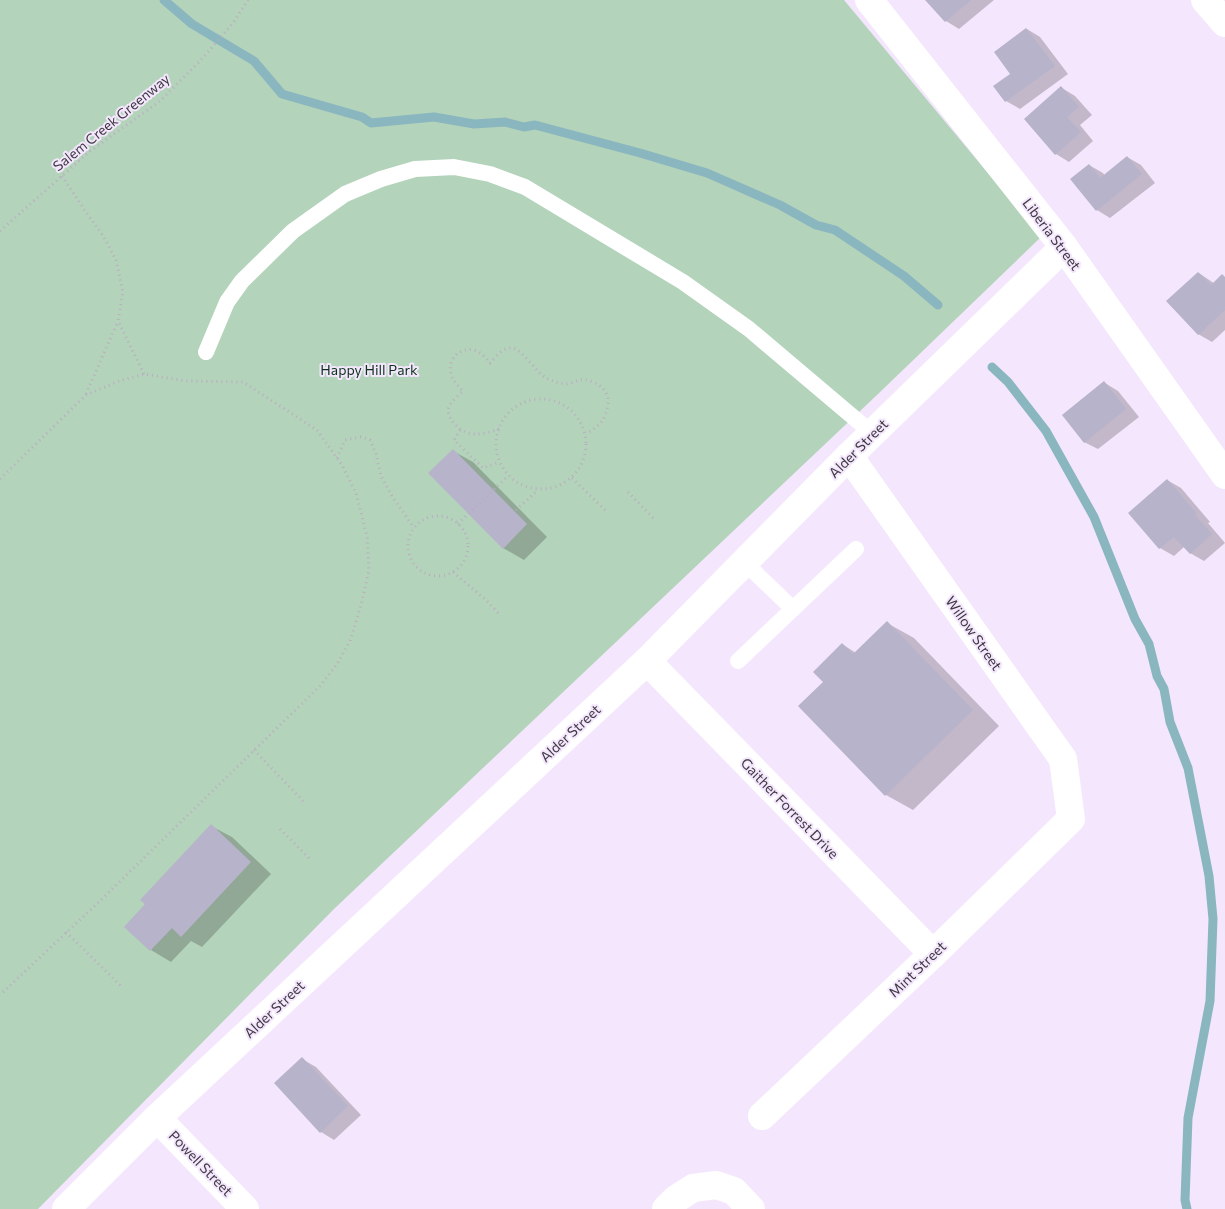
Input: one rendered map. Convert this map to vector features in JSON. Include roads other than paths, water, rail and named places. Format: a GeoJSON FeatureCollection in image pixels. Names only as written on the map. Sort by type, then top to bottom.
{"type":"FeatureCollection","features":[{"type":"Feature","properties":{"kind":"street","name":"Liberia Street"},"geometry":{"type":"LineString","coordinates":[[869,0],[1064,247],[1222,466]]}},
{"type":"Feature","properties":{"kind":"street"},"geometry":{"type":"LineString","coordinates":[[1206,0],[1225,23]]}},
{"type":"Feature","properties":{"kind":"street","name":"Alder Street"},"geometry":{"type":"LineString","coordinates":[[66,1209],[157,1118],[646,661],[848,456],[1064,247]]}},
{"type":"Feature","properties":{"kind":"street","name":"Willow Street"},"geometry":{"type":"LineString","coordinates":[[848,456],[1063,759],[1071,820]]}},
{"type":"Feature","properties":{"kind":"street","name":"Gaither Forrest Drive"},"geometry":{"type":"LineString","coordinates":[[646,661],[933,954]]}},
{"type":"Feature","properties":{"kind":"street","name":"Mint Street"},"geometry":{"type":"LineString","coordinates":[[762,1116],[1071,820]]}},
{"type":"Feature","properties":{"kind":"street","name":"Powell Street"},"geometry":{"type":"LineString","coordinates":[[157,1118],[245,1209]]}},
{"type":"Feature","properties":{"kind":"street"},"geometry":{"type":"LineString","coordinates":[[666,1209],[676,1199],[693,1188],[716,1185],[734,1191],[751,1209]]}},
{"type":"Feature","properties":{"kind":"lane"},"geometry":{"type":"LineString","coordinates":[[206,352],[227,302],[242,281],[293,231],[345,194],[381,179],[414,169],[454,167],[490,174],[526,187],[683,282],[749,329],[872,433]]}},
{"type":"Feature","properties":{"kind":"lane"},"geometry":{"type":"LineString","coordinates":[[738,661],[856,549]]}},
{"type":"Feature","properties":{"kind":"lane"},"geometry":{"type":"LineString","coordinates":[[744,562],[793,609]]}},
{"type":"Feature","properties":{"kind":"waterway"},"geometry":{"type":"LineString","coordinates":[[164,0],[192,24],[254,61],[282,94],[362,117],[371,123],[434,117],[474,124],[505,122],[524,127],[535,125],[707,173],[780,205],[816,225],[835,230],[904,276],[938,305]]}},
{"type":"Feature","properties":{"kind":"waterway"},"geometry":{"type":"LineString","coordinates":[[992,367],[1008,382],[1046,431],[1094,517],[1135,619],[1149,644],[1157,676],[1164,689],[1170,722],[1188,768],[1209,876],[1213,919],[1210,1001],[1188,1118],[1185,1200],[1187,1209]]}},
{"type":"Feature","properties":{"kind":"park label","name":"Happy Hill Park"},"geometry":{"type":"Point","coordinates":[369,369]}}]}
